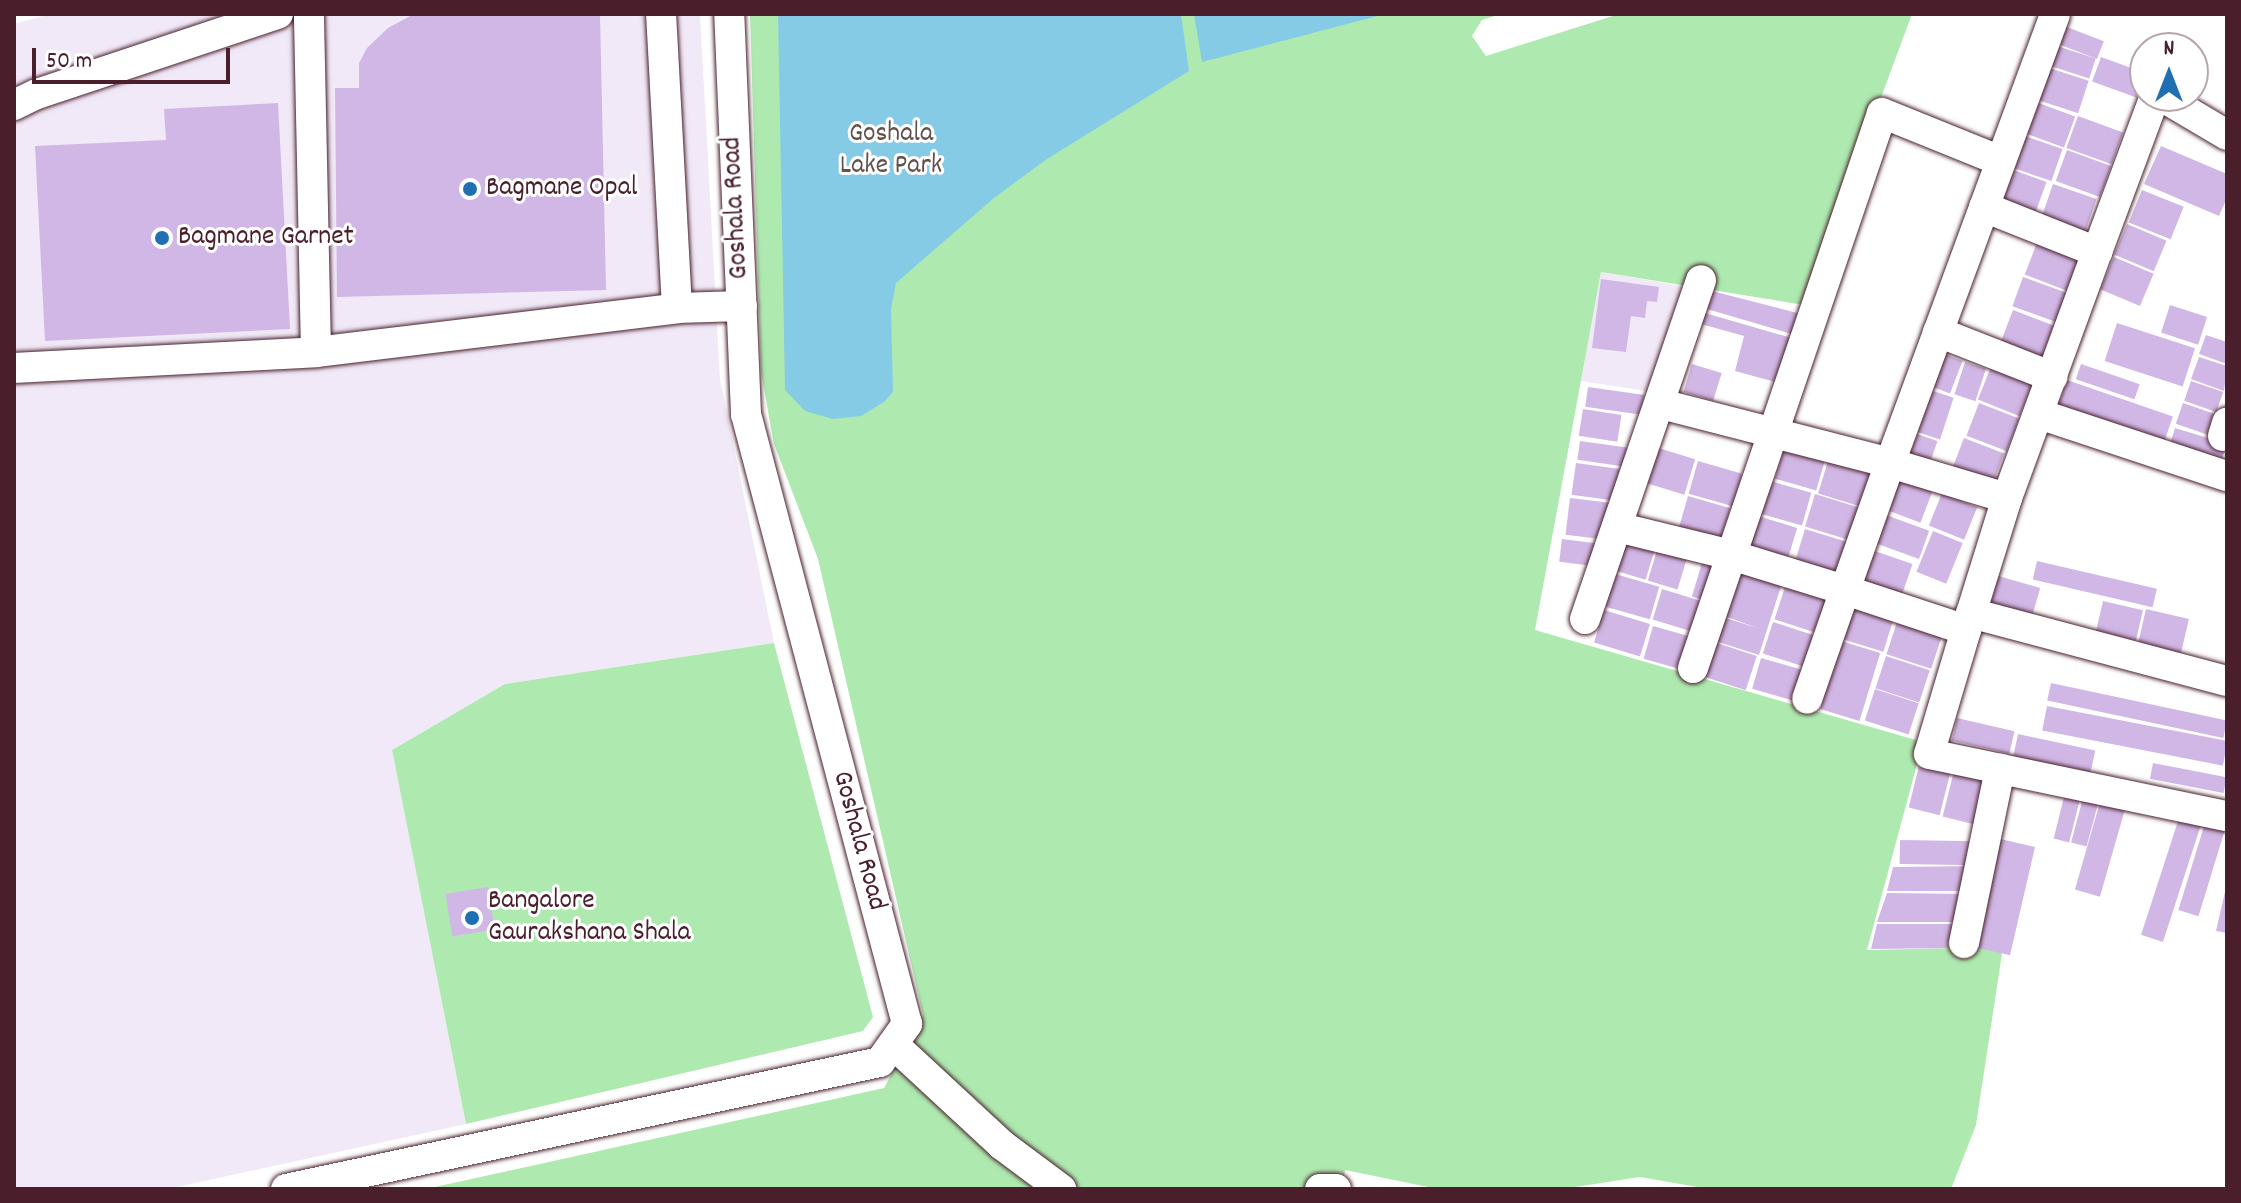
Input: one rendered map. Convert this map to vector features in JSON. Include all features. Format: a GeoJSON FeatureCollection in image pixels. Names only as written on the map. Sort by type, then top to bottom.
{"type":"FeatureCollection","features":[{"type":"Feature","properties":{"kind":"street"},"geometry":{"type":"LineString","coordinates":[[14,105],[37,94],[278,14]]}},
{"type":"Feature","properties":{"kind":"street"},"geometry":{"type":"LineString","coordinates":[[309,14],[316,352]]}},
{"type":"Feature","properties":{"kind":"street"},"geometry":{"type":"LineString","coordinates":[[661,14],[677,308]]}},
{"type":"Feature","properties":{"kind":"street","name":"Goshala Road"},"geometry":{"type":"LineString","coordinates":[[729,14],[746,414],[907,1024],[893,1044]]}},
{"type":"Feature","properties":{"kind":"street"},"geometry":{"type":"LineString","coordinates":[[1807,699],[2055,14]]}},
{"type":"Feature","properties":{"kind":"street"},"geometry":{"type":"LineString","coordinates":[[2149,112],[2007,498],[1929,754],[2227,816]]}},
{"type":"Feature","properties":{"kind":"street"},"geometry":{"type":"LineString","coordinates":[[2188,112],[2227,135]]}},
{"type":"Feature","properties":{"kind":"street"},"geometry":{"type":"LineString","coordinates":[[1693,668],[1882,113],[2001,161]]}},
{"type":"Feature","properties":{"kind":"street"},"geometry":{"type":"LineString","coordinates":[[1984,207],[2097,252]]}},
{"type":"Feature","properties":{"kind":"street"},"geometry":{"type":"LineString","coordinates":[[1585,619],[1701,280]]}},
{"type":"Feature","properties":{"kind":"street"},"geometry":{"type":"LineString","coordinates":[[14,368],[316,352],[677,308],[742,306]]}},
{"type":"Feature","properties":{"kind":"street"},"geometry":{"type":"LineString","coordinates":[[1938,332],[2053,377]]}},
{"type":"Feature","properties":{"kind":"street"},"geometry":{"type":"LineString","coordinates":[[1661,404],[1890,463],[2007,498]]}},
{"type":"Feature","properties":{"kind":"street"},"geometry":{"type":"LineString","coordinates":[[2039,414],[2227,476]]}},
{"type":"Feature","properties":{"kind":"street"},"geometry":{"type":"LineString","coordinates":[[1617,527],[1731,555],[1845,590],[2227,681]]}},
{"type":"Feature","properties":{"kind":"street"},"geometry":{"type":"LineString","coordinates":[[1964,943],[2000,769]]}},
{"type":"Feature","properties":{"kind":"street"},"geometry":{"type":"LineString","coordinates":[[286,1189],[880,1062],[893,1044],[1002,1145],[1061,1189]]}},
{"type":"Feature","properties":{"kind":"street"},"geometry":{"type":"LineString","coordinates":[[1320,1189],[1336,1189]]}},
{"type":"Feature","properties":{"kind":"shaded area"},"geometry":{"type":"Polygon","coordinates":[[[50,14],[700,14],[720,379],[774,643],[505,684],[392,750],[466,1124],[168,1189],[14,1189],[14,24],[50,14]]]}},
{"type":"Feature","properties":{"kind":"shaded area"},"geometry":{"type":"Polygon","coordinates":[[[1601,272],[1687,287],[1653,392],[1581,381],[1601,272]]]}},
{"type":"Feature","properties":{"kind":"green space"},"geometry":{"type":"Polygon","coordinates":[[[750,14],[1501,14],[1482,20],[1472,36],[1486,56],[1619,14],[1912,14],[1804,305],[1601,272],[1535,630],[1923,742],[1867,950],[2003,947],[1976,1125],[1951,1189],[1709,1189],[1640,1177],[1562,1189],[1438,1189],[1345,1170],[1342,1189],[426,1189],[884,1088],[923,1015],[818,559],[774,444],[761,372],[750,14]]]}},
{"type":"Feature","properties":{"kind":"green space"},"geometry":{"type":"Polygon","coordinates":[[[774,643],[873,1017],[863,1031],[466,1124],[392,750],[505,684],[774,643]]]}},
{"type":"Feature","properties":{"kind":"water","name":"Goshala Lake Park"},"geometry":{"type":"Polygon","coordinates":[[[778,14],[1181,14],[1189,71],[1047,159],[994,198],[896,283],[891,309],[893,392],[884,402],[861,416],[833,419],[805,411],[785,390],[778,14]]]}},
{"type":"Feature","properties":{"kind":"water"},"geometry":{"type":"Polygon","coordinates":[[[1194,14],[1385,14],[1202,62],[1194,14]]]}},
{"type":"Feature","properties":{"kind":"building","name":"Bagmane Opal"},"geometry":{"type":"Polygon","coordinates":[[[414,14],[600,14],[606,290],[337,297],[335,88],[359,88],[359,63],[367,48],[388,28],[414,14]]]}},
{"type":"Feature","properties":{"kind":"building"},"geometry":{"type":"Polygon","coordinates":[[[2059,24],[2104,41],[2097,59],[2052,42],[2059,24]]]}},
{"type":"Feature","properties":{"kind":"building"},"geometry":{"type":"Polygon","coordinates":[[[2051,44],[2096,59],[2089,78],[2045,64],[2051,44]]]}},
{"type":"Feature","properties":{"kind":"building"},"geometry":{"type":"Polygon","coordinates":[[[2101,57],[2129,67],[2129,95],[2092,81],[2101,57]]]}},
{"type":"Feature","properties":{"kind":"building"},"geometry":{"type":"Polygon","coordinates":[[[2043,66],[2089,81],[2078,113],[2032,98],[2043,66]]]}},
{"type":"Feature","properties":{"kind":"building"},"geometry":{"type":"Polygon","coordinates":[[[2033,101],[2075,116],[2064,147],[2022,132],[2033,101]]]}},
{"type":"Feature","properties":{"kind":"building","name":"Bagmane Garnet"},"geometry":{"type":"Polygon","coordinates":[[[278,103],[290,329],[45,341],[35,146],[166,140],[164,109],[278,103]]]}},
{"type":"Feature","properties":{"kind":"building"},"geometry":{"type":"Polygon","coordinates":[[[2078,116],[2123,132],[2111,164],[2066,148],[2078,116]]]}},
{"type":"Feature","properties":{"kind":"building"},"geometry":{"type":"Polygon","coordinates":[[[2019,134],[2062,149],[2051,181],[2008,166],[2019,134]]]}},
{"type":"Feature","properties":{"kind":"building"},"geometry":{"type":"Polygon","coordinates":[[[2161,146],[2227,174],[2227,198],[2219,216],[2144,184],[2161,146]]]}},
{"type":"Feature","properties":{"kind":"building"},"geometry":{"type":"Polygon","coordinates":[[[2067,150],[2111,166],[2100,197],[2056,181],[2067,150]]]}},
{"type":"Feature","properties":{"kind":"building"},"geometry":{"type":"Polygon","coordinates":[[[2008,168],[2047,182],[2035,215],[1996,201],[2008,168]]]}},
{"type":"Feature","properties":{"kind":"building"},"geometry":{"type":"Polygon","coordinates":[[[2053,184],[2096,199],[2085,233],[2041,218],[2053,184]]]}},
{"type":"Feature","properties":{"kind":"building"},"geometry":{"type":"Polygon","coordinates":[[[2142,190],[2184,207],[2171,239],[2129,222],[2142,190]]]}},
{"type":"Feature","properties":{"kind":"building"},"geometry":{"type":"Polygon","coordinates":[[[2127,224],[2167,241],[2154,271],[2114,254],[2127,224]]]}},
{"type":"Feature","properties":{"kind":"building"},"geometry":{"type":"Polygon","coordinates":[[[2038,240],[2080,256],[2067,291],[2025,275],[2038,240]]]}},
{"type":"Feature","properties":{"kind":"building"},"geometry":{"type":"Polygon","coordinates":[[[2114,257],[2154,274],[2140,306],[2100,289],[2114,257]]]}},
{"type":"Feature","properties":{"kind":"building"},"geometry":{"type":"Polygon","coordinates":[[[2023,277],[2067,293],[2057,322],[2012,306],[2023,277]]]}},
{"type":"Feature","properties":{"kind":"building"},"geometry":{"type":"Polygon","coordinates":[[[1601,279],[1659,287],[1657,302],[1647,301],[1645,318],[1631,316],[1626,352],[1592,348],[1601,279]]]}},
{"type":"Feature","properties":{"kind":"building"},"geometry":{"type":"Polygon","coordinates":[[[1712,291],[1801,314],[1795,335],[1707,309],[1712,291]]]}},
{"type":"Feature","properties":{"kind":"building"},"geometry":{"type":"Polygon","coordinates":[[[2170,305],[2207,317],[2198,345],[2161,333],[2170,305]]]}},
{"type":"Feature","properties":{"kind":"building"},"geometry":{"type":"Polygon","coordinates":[[[2013,310],[2054,326],[2042,358],[2000,343],[2013,310]]]}},
{"type":"Feature","properties":{"kind":"building"},"geometry":{"type":"Polygon","coordinates":[[[1705,313],[1795,339],[1783,384],[1735,371],[1744,336],[1701,324],[1705,313]]]}},
{"type":"Feature","properties":{"kind":"building"},"geometry":{"type":"Polygon","coordinates":[[[2117,323],[2195,348],[2183,386],[2105,361],[2117,323]]]}},
{"type":"Feature","properties":{"kind":"building"},"geometry":{"type":"Polygon","coordinates":[[[2206,335],[2227,342],[2227,364],[2199,354],[2206,335]]]}},
{"type":"Feature","properties":{"kind":"building"},"geometry":{"type":"Polygon","coordinates":[[[1942,353],[1963,361],[1950,394],[1929,386],[1942,353]]]}},
{"type":"Feature","properties":{"kind":"building"},"geometry":{"type":"Polygon","coordinates":[[[2199,357],[2227,366],[2224,391],[2191,379],[2199,357]]]}},
{"type":"Feature","properties":{"kind":"building"},"geometry":{"type":"Polygon","coordinates":[[[1965,362],[1986,369],[1975,401],[1954,394],[1965,362]]]}},
{"type":"Feature","properties":{"kind":"building"},"geometry":{"type":"Polygon","coordinates":[[[1692,364],[1722,373],[1713,401],[1684,392],[1692,364]]]}},
{"type":"Feature","properties":{"kind":"building"},"geometry":{"type":"Polygon","coordinates":[[[2081,364],[2140,384],[2134,399],[2076,379],[2081,364]]]}},
{"type":"Feature","properties":{"kind":"building"},"geometry":{"type":"Polygon","coordinates":[[[1991,367],[2033,384],[2020,416],[1978,399],[1991,367]]]}},
{"type":"Feature","properties":{"kind":"building"},"geometry":{"type":"Polygon","coordinates":[[[2067,380],[2173,416],[2163,444],[2058,407],[2067,380]]]}},
{"type":"Feature","properties":{"kind":"building"},"geometry":{"type":"Polygon","coordinates":[[[2191,381],[2223,392],[2216,412],[2184,401],[2191,381]]]}},
{"type":"Feature","properties":{"kind":"building"},"geometry":{"type":"Polygon","coordinates":[[[1588,387],[1644,395],[1642,415],[1585,407],[1588,387]]]}},
{"type":"Feature","properties":{"kind":"building"},"geometry":{"type":"Polygon","coordinates":[[[1927,389],[1954,398],[1940,439],[1913,431],[1927,389]]]}},
{"type":"Feature","properties":{"kind":"building"},"geometry":{"type":"Polygon","coordinates":[[[1979,403],[2019,418],[2007,451],[1966,436],[1979,403]]]}},
{"type":"Feature","properties":{"kind":"building"},"geometry":{"type":"Polygon","coordinates":[[[2183,403],[2217,415],[2210,436],[2176,424],[2183,403]]]}},
{"type":"Feature","properties":{"kind":"building"},"geometry":{"type":"Polygon","coordinates":[[[1583,409],[1622,415],[1617,442],[1579,436],[1583,409]]]}},
{"type":"Feature","properties":{"kind":"building"},"geometry":{"type":"Polygon","coordinates":[[[2175,428],[2227,444],[2221,464],[2169,448],[2175,428]]]}},
{"type":"Feature","properties":{"kind":"building"},"geometry":{"type":"Polygon","coordinates":[[[1911,432],[1937,441],[1928,469],[1902,459],[1911,432]]]}},
{"type":"Feature","properties":{"kind":"building"},"geometry":{"type":"Polygon","coordinates":[[[1964,438],[2004,453],[1992,485],[1952,470],[1964,438]]]}},
{"type":"Feature","properties":{"kind":"building"},"geometry":{"type":"Polygon","coordinates":[[[1580,441],[1629,448],[1626,467],[1577,460],[1580,441]]]}},
{"type":"Feature","properties":{"kind":"building"},"geometry":{"type":"Polygon","coordinates":[[[1655,447],[1695,459],[1684,495],[1644,482],[1655,447]]]}},
{"type":"Feature","properties":{"kind":"building"},"geometry":{"type":"Polygon","coordinates":[[[1784,447],[1825,459],[1816,491],[1775,479],[1784,447]]]}},
{"type":"Feature","properties":{"kind":"building"},"geometry":{"type":"Polygon","coordinates":[[[1698,461],[1742,474],[1733,506],[1689,494],[1698,461]]]}},
{"type":"Feature","properties":{"kind":"building"},"geometry":{"type":"Polygon","coordinates":[[[1828,461],[1871,474],[1861,507],[1818,494],[1828,461]]]}},
{"type":"Feature","properties":{"kind":"building"},"geometry":{"type":"Polygon","coordinates":[[[1576,463],[1620,469],[1615,501],[1572,495],[1576,463]]]}},
{"type":"Feature","properties":{"kind":"building"},"geometry":{"type":"Polygon","coordinates":[[[1893,477],[1932,492],[1920,523],[1881,508],[1893,477]]]}},
{"type":"Feature","properties":{"kind":"building"},"geometry":{"type":"Polygon","coordinates":[[[1770,481],[1811,493],[1802,526],[1761,514],[1770,481]]]}},
{"type":"Feature","properties":{"kind":"building"},"geometry":{"type":"Polygon","coordinates":[[[1942,493],[1977,507],[1964,540],[1929,525],[1942,493]]]}},
{"type":"Feature","properties":{"kind":"building"},"geometry":{"type":"Polygon","coordinates":[[[1815,494],[1860,508],[1850,540],[1805,527],[1815,494]]]}},
{"type":"Feature","properties":{"kind":"building"},"geometry":{"type":"Polygon","coordinates":[[[1688,496],[1730,508],[1721,541],[1679,529],[1688,496]]]}},
{"type":"Feature","properties":{"kind":"building"},"geometry":{"type":"Polygon","coordinates":[[[1570,498],[1612,503],[1607,540],[1565,535],[1570,498]]]}},
{"type":"Feature","properties":{"kind":"building"},"geometry":{"type":"Polygon","coordinates":[[[1886,515],[1929,531],[1919,559],[1876,543],[1886,515]]]}},
{"type":"Feature","properties":{"kind":"building"},"geometry":{"type":"Polygon","coordinates":[[[1758,516],[1797,528],[1787,562],[1747,550],[1758,516]]]}},
{"type":"Feature","properties":{"kind":"building"},"geometry":{"type":"Polygon","coordinates":[[[1805,529],[1848,542],[1838,575],[1795,562],[1805,529]]]}},
{"type":"Feature","properties":{"kind":"building"},"geometry":{"type":"Polygon","coordinates":[[[1933,531],[1963,543],[1946,584],[1917,572],[1933,531]]]}},
{"type":"Feature","properties":{"kind":"building"},"geometry":{"type":"Polygon","coordinates":[[[1562,539],[1600,544],[1597,566],[1559,562],[1562,539]]]}},
{"type":"Feature","properties":{"kind":"building"},"geometry":{"type":"Polygon","coordinates":[[[1625,541],[1655,550],[1646,580],[1616,571],[1625,541]]]}},
{"type":"Feature","properties":{"kind":"building"},"geometry":{"type":"Polygon","coordinates":[[[1658,547],[1688,556],[1677,590],[1648,580],[1658,547]]]}},
{"type":"Feature","properties":{"kind":"building"},"geometry":{"type":"Polygon","coordinates":[[[1869,549],[1912,564],[1901,598],[1857,583],[1869,549]]]}},
{"type":"Feature","properties":{"kind":"building"},"geometry":{"type":"Polygon","coordinates":[[[2037,561],[2157,589],[2153,607],[2033,580],[2037,561]]]}},
{"type":"Feature","properties":{"kind":"building"},"geometry":{"type":"Polygon","coordinates":[[[1702,563],[1718,568],[1708,601],[1692,596],[1702,563]]]}},
{"type":"Feature","properties":{"kind":"building"},"geometry":{"type":"Polygon","coordinates":[[[1737,571],[1781,586],[1759,655],[1712,640],[1720,616],[1760,629],[1722,615],[1737,571]]]}},
{"type":"Feature","properties":{"kind":"building"},"geometry":{"type":"Polygon","coordinates":[[[1615,574],[1659,587],[1650,619],[1606,607],[1615,574]]]}},
{"type":"Feature","properties":{"kind":"building"},"geometry":{"type":"Polygon","coordinates":[[[1995,575],[2040,588],[2031,620],[1986,607],[1995,575]]]}},
{"type":"Feature","properties":{"kind":"building"},"geometry":{"type":"Polygon","coordinates":[[[1785,587],[1830,602],[1819,634],[1774,619],[1785,587]]]}},
{"type":"Feature","properties":{"kind":"building"},"geometry":{"type":"Polygon","coordinates":[[[1662,589],[1707,603],[1698,633],[1653,620],[1662,589]]]}},
{"type":"Feature","properties":{"kind":"building"},"geometry":{"type":"Polygon","coordinates":[[[2103,601],[2143,610],[2136,640],[2096,631],[2103,601]]]}},
{"type":"Feature","properties":{"kind":"building"},"geometry":{"type":"Polygon","coordinates":[[[1850,607],[1893,620],[1883,652],[1840,639],[1850,607]]]}},
{"type":"Feature","properties":{"kind":"building"},"geometry":{"type":"Polygon","coordinates":[[[2146,609],[2189,619],[2181,654],[2138,644],[2146,609]]]}},
{"type":"Feature","properties":{"kind":"building"},"geometry":{"type":"Polygon","coordinates":[[[1604,610],[1650,624],[1640,657],[1594,643],[1604,610]]]}},
{"type":"Feature","properties":{"kind":"building"},"geometry":{"type":"Polygon","coordinates":[[[1773,622],[1817,636],[1807,668],[1763,653],[1773,622]]]}},
{"type":"Feature","properties":{"kind":"building"},"geometry":{"type":"Polygon","coordinates":[[[1897,622],[1942,637],[1931,669],[1886,654],[1897,622]]]}},
{"type":"Feature","properties":{"kind":"building"},"geometry":{"type":"Polygon","coordinates":[[[1653,626],[1694,638],[1685,671],[1644,659],[1653,626]]]}},
{"type":"Feature","properties":{"kind":"building"},"geometry":{"type":"Polygon","coordinates":[[[1841,641],[1880,653],[1859,721],[1820,709],[1841,641]]]}},
{"type":"Feature","properties":{"kind":"building"},"geometry":{"type":"Polygon","coordinates":[[[1714,642],[1757,656],[1746,690],[1703,676],[1714,642]]]}},
{"type":"Feature","properties":{"kind":"building"},"geometry":{"type":"Polygon","coordinates":[[[1886,656],[1930,670],[1919,703],[1875,688],[1886,656]]]}},
{"type":"Feature","properties":{"kind":"building"},"geometry":{"type":"Polygon","coordinates":[[[1761,658],[1805,671],[1796,701],[1752,689],[1761,658]]]}},
{"type":"Feature","properties":{"kind":"building"},"geometry":{"type":"Polygon","coordinates":[[[2051,683],[2227,720],[2223,738],[2047,701],[2051,683]]]}},
{"type":"Feature","properties":{"kind":"building"},"geometry":{"type":"Polygon","coordinates":[[[1875,689],[1919,703],[1909,735],[1865,720],[1875,689]]]}},
{"type":"Feature","properties":{"kind":"building"},"geometry":{"type":"Polygon","coordinates":[[[2047,706],[2227,741],[2223,766],[2042,731],[2047,706]]]}},
{"type":"Feature","properties":{"kind":"building"},"geometry":{"type":"Polygon","coordinates":[[[1957,718],[2014,731],[2009,754],[1952,740],[1957,718]]]}},
{"type":"Feature","properties":{"kind":"building"},"geometry":{"type":"Polygon","coordinates":[[[2018,734],[2095,750],[2090,774],[2013,757],[2018,734]]]}},
{"type":"Feature","properties":{"kind":"building"},"geometry":{"type":"Polygon","coordinates":[[[1920,762],[1951,770],[1940,815],[1909,808],[1920,762]]]}},
{"type":"Feature","properties":{"kind":"building"},"geometry":{"type":"Polygon","coordinates":[[[2153,763],[2227,777],[2224,793],[2150,779],[2153,763]]]}},
{"type":"Feature","properties":{"kind":"building"},"geometry":{"type":"Polygon","coordinates":[[[1954,771],[1986,779],[1975,825],[1943,817],[1954,771]]]}},
{"type":"Feature","properties":{"kind":"building"},"geometry":{"type":"Polygon","coordinates":[[[2065,793],[2081,797],[2069,842],[2054,839],[2065,793]]]}},
{"type":"Feature","properties":{"kind":"building"},"geometry":{"type":"Polygon","coordinates":[[[2083,798],[2098,802],[2087,847],[2071,842],[2083,798]]]}},
{"type":"Feature","properties":{"kind":"building"},"geometry":{"type":"Polygon","coordinates":[[[2100,802],[2125,809],[2100,897],[2075,889],[2100,802]]]}},
{"type":"Feature","properties":{"kind":"building"},"geometry":{"type":"Polygon","coordinates":[[[2180,815],[2202,822],[2163,942],[2141,935],[2180,815]]]}},
{"type":"Feature","properties":{"kind":"building"},"geometry":{"type":"Polygon","coordinates":[[[2205,823],[2225,829],[2198,916],[2178,910],[2205,823]]]}},
{"type":"Feature","properties":{"kind":"building"},"geometry":{"type":"Polygon","coordinates":[[[1996,838],[2035,847],[2010,955],[1971,946],[1996,838]]]}},
{"type":"Feature","properties":{"kind":"building"},"geometry":{"type":"Polygon","coordinates":[[[1900,840],[1977,841],[1977,865],[1900,864],[1900,840]]]}},
{"type":"Feature","properties":{"kind":"building"},"geometry":{"type":"Polygon","coordinates":[[[1974,866],[1967,891],[1887,891],[1893,867],[1974,866]]]}},
{"type":"Feature","properties":{"kind":"building"},"geometry":{"type":"Polygon","coordinates":[[[2227,883],[2227,933],[2216,931],[2227,883]]]}},
{"type":"Feature","properties":{"kind":"building","name":"Bangalore Gaurakshana Shala"},"geometry":{"type":"Polygon","coordinates":[[[488,887],[495,929],[452,936],[446,894],[488,887]]]}},
{"type":"Feature","properties":{"kind":"building"},"geometry":{"type":"Polygon","coordinates":[[[1887,893],[1968,894],[1961,922],[1877,922],[1887,893]]]}},
{"type":"Feature","properties":{"kind":"building"},"geometry":{"type":"Polygon","coordinates":[[[1877,924],[1961,924],[1956,948],[1871,949],[1877,924]]]}},
{"type":"Feature","properties":{"kind":"place","name":"Bagmane Opal"},"geometry":{"type":"Point","coordinates":[470,189]}},
{"type":"Feature","properties":{"kind":"place","name":"Bagmane Garnet"},"geometry":{"type":"Point","coordinates":[162,238]}},
{"type":"Feature","properties":{"kind":"place","name":"Bangalore Gaurakshana Shala"},"geometry":{"type":"Point","coordinates":[472,918]}}]}
